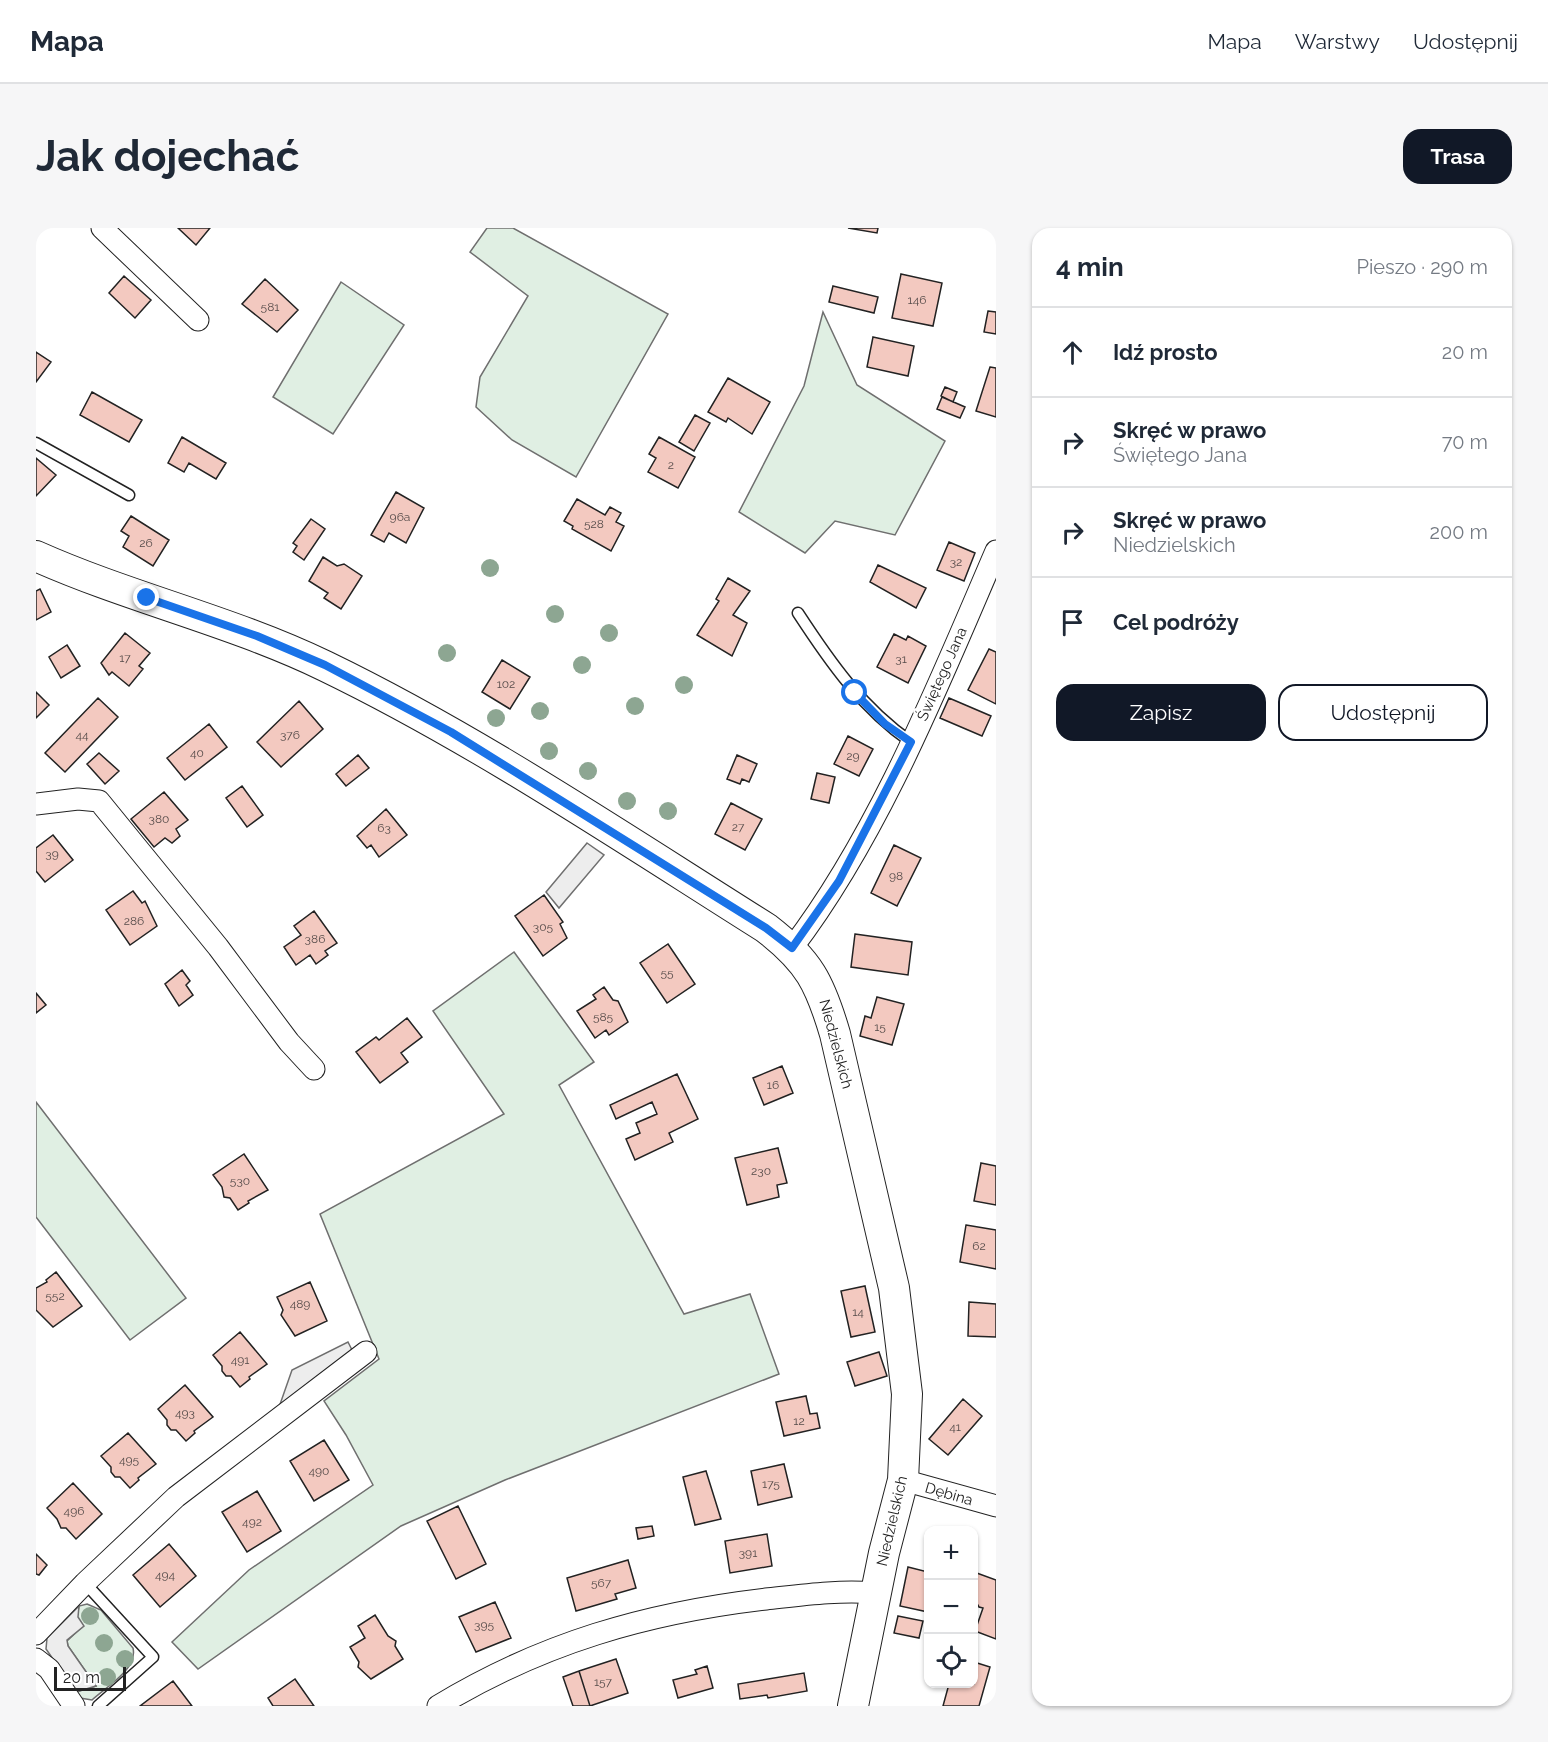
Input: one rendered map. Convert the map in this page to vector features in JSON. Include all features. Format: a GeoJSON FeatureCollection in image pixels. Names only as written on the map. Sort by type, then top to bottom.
{"type":"FeatureCollection","features":[{"type":"Feature","properties":{"kind":"street"},"geometry":{"type":"LineString","coordinates":[[102,228],[198,320]]}},
{"type":"Feature","properties":{"kind":"street","name":"Świętego Jana"},"geometry":{"type":"LineString","coordinates":[[792,948],[839,881],[911,742],[996,551]]}},
{"type":"Feature","properties":{"kind":"street","name":"Niedzielskich"},"geometry":{"type":"LineString","coordinates":[[36,556],[257,636],[325,665],[451,732],[756,922],[792,948],[824,994],[893,1280],[907,1394],[903,1480],[875,1593],[853,1706]]}},
{"type":"Feature","properties":{"kind":"street"},"geometry":{"type":"LineString","coordinates":[[36,804],[78,799],[99,801],[218,947],[289,1042],[314,1069]]}},
{"type":"Feature","properties":{"kind":"street"},"geometry":{"type":"LineString","coordinates":[[36,1634],[85,1583],[176,1497],[366,1352]]}},
{"type":"Feature","properties":{"kind":"street","name":"Dębina"},"geometry":{"type":"LineString","coordinates":[[903,1480],[996,1506]]}},
{"type":"Feature","properties":{"kind":"street"},"geometry":{"type":"LineString","coordinates":[[438,1706],[470,1686],[542,1653],[625,1624],[725,1604],[844,1590],[875,1593]]}},
{"type":"Feature","properties":{"kind":"street"},"geometry":{"type":"LineString","coordinates":[[36,1659],[49,1669],[74,1706]]}},
{"type":"Feature","properties":{"kind":"lane"},"geometry":{"type":"LineString","coordinates":[[36,443],[129,495]]}},
{"type":"Feature","properties":{"kind":"lane"},"geometry":{"type":"LineString","coordinates":[[798,613],[849,686],[885,724],[911,742]]}},
{"type":"Feature","properties":{"kind":"lane"},"geometry":{"type":"LineString","coordinates":[[85,1583],[153,1657],[98,1706]]}},
{"type":"Feature","properties":{"kind":"green space"},"geometry":{"type":"Polygon","coordinates":[[[487,228],[513,228],[668,314],[576,477],[512,440],[476,407],[480,377],[528,296],[470,252],[487,228]]]}},
{"type":"Feature","properties":{"kind":"green space"},"geometry":{"type":"Polygon","coordinates":[[[341,282],[404,325],[333,434],[273,397],[341,282]]]}},
{"type":"Feature","properties":{"kind":"green space"},"geometry":{"type":"Polygon","coordinates":[[[823,312],[857,385],[945,441],[895,535],[835,521],[805,553],[739,512],[804,386],[823,312]]]}},
{"type":"Feature","properties":{"kind":"green space"},"geometry":{"type":"Polygon","coordinates":[[[514,952],[594,1062],[559,1085],[684,1314],[750,1294],[779,1374],[505,1480],[401,1526],[198,1669],[172,1642],[249,1570],[373,1485],[346,1435],[324,1401],[379,1359],[320,1214],[504,1114],[433,1011],[514,952]]]}},
{"type":"Feature","properties":{"kind":"green space"},"geometry":{"type":"Polygon","coordinates":[[[36,1102],[186,1298],[130,1340],[36,1217],[36,1102]]]}},
{"type":"Feature","properties":{"kind":"green space"},"geometry":{"type":"Polygon","coordinates":[[[87,1604],[101,1610],[133,1648],[131,1663],[126,1670],[92,1700],[80,1698],[76,1692],[96,1686],[68,1646],[67,1641],[83,1626],[77,1617],[79,1606],[87,1604]]]}},
{"type":"Feature","properties":{"kind":"shaded area"},"geometry":{"type":"Polygon","coordinates":[[[587,843],[604,855],[559,908],[546,892],[587,843]]]}},
{"type":"Feature","properties":{"kind":"shaded area"},"geometry":{"type":"Polygon","coordinates":[[[348,1342],[353,1352],[278,1410],[292,1370],[348,1342]]]}},
{"type":"Feature","properties":{"kind":"shaded area"},"geometry":{"type":"Polygon","coordinates":[[[79,1606],[78,1617],[84,1626],[67,1640],[68,1646],[96,1686],[76,1692],[46,1649],[47,1638],[79,1606]]]}},
{"type":"Feature","properties":{"kind":"building"},"geometry":{"type":"Polygon","coordinates":[[[178,228],[210,228],[196,245],[178,228]]]}},
{"type":"Feature","properties":{"kind":"building"},"geometry":{"type":"Polygon","coordinates":[[[848,228],[878,228],[877,233],[848,228]]]}},
{"type":"Feature","properties":{"kind":"building"},"geometry":{"type":"Polygon","coordinates":[[[901,274],[942,283],[933,326],[892,318],[901,274]]]}},
{"type":"Feature","properties":{"kind":"building"},"geometry":{"type":"Polygon","coordinates":[[[124,276],[151,300],[135,318],[109,293],[124,276]]]}},
{"type":"Feature","properties":{"kind":"building"},"geometry":{"type":"Polygon","coordinates":[[[265,279],[298,310],[277,332],[242,304],[265,279]]]}},
{"type":"Feature","properties":{"kind":"building"},"geometry":{"type":"Polygon","coordinates":[[[833,286],[878,297],[874,313],[829,302],[833,286]]]}},
{"type":"Feature","properties":{"kind":"building"},"geometry":{"type":"Polygon","coordinates":[[[988,311],[996,312],[996,334],[984,332],[988,311]]]}},
{"type":"Feature","properties":{"kind":"building"},"geometry":{"type":"Polygon","coordinates":[[[873,337],[914,346],[908,376],[867,367],[873,337]]]}},
{"type":"Feature","properties":{"kind":"building"},"geometry":{"type":"Polygon","coordinates":[[[36,352],[51,362],[36,382],[36,352]]]}},
{"type":"Feature","properties":{"kind":"building"},"geometry":{"type":"Polygon","coordinates":[[[990,367],[996,368],[996,417],[976,411],[990,367]]]}},
{"type":"Feature","properties":{"kind":"building"},"geometry":{"type":"Polygon","coordinates":[[[728,378],[770,402],[752,434],[728,418],[726,422],[708,412],[728,378]]]}},
{"type":"Feature","properties":{"kind":"building"},"geometry":{"type":"Polygon","coordinates":[[[945,387],[957,392],[953,402],[941,396],[945,387]]]}},
{"type":"Feature","properties":{"kind":"building"},"geometry":{"type":"Polygon","coordinates":[[[92,392],[142,420],[129,442],[80,415],[92,392]]]}},
{"type":"Feature","properties":{"kind":"building"},"geometry":{"type":"Polygon","coordinates":[[[942,397],[965,407],[960,418],[937,409],[942,397]]]}},
{"type":"Feature","properties":{"kind":"building"},"geometry":{"type":"Polygon","coordinates":[[[695,415],[710,423],[694,451],[679,442],[695,415]]]}},
{"type":"Feature","properties":{"kind":"building"},"geometry":{"type":"Polygon","coordinates":[[[182,437],[226,463],[216,479],[189,463],[184,472],[168,463],[182,437]]]}},
{"type":"Feature","properties":{"kind":"building"},"geometry":{"type":"Polygon","coordinates":[[[659,437],[695,457],[678,488],[648,472],[656,458],[649,454],[659,437]]]}},
{"type":"Feature","properties":{"kind":"building"},"geometry":{"type":"Polygon","coordinates":[[[36,458],[56,475],[36,496],[36,458]]]}},
{"type":"Feature","properties":{"kind":"building"},"geometry":{"type":"Polygon","coordinates":[[[396,492],[424,508],[406,543],[389,533],[384,542],[371,535],[396,492]]]}},
{"type":"Feature","properties":{"kind":"building"},"geometry":{"type":"Polygon","coordinates":[[[577,499],[605,515],[610,507],[621,513],[616,522],[624,526],[611,551],[572,529],[573,526],[564,521],[577,499]]]}},
{"type":"Feature","properties":{"kind":"building"},"geometry":{"type":"Polygon","coordinates":[[[131,516],[169,540],[153,566],[123,547],[129,536],[121,531],[131,516]]]}},
{"type":"Feature","properties":{"kind":"building"},"geometry":{"type":"Polygon","coordinates":[[[311,519],[325,529],[304,560],[293,552],[297,546],[293,543],[311,519]]]}},
{"type":"Feature","properties":{"kind":"building"},"geometry":{"type":"Polygon","coordinates":[[[949,542],[975,553],[964,581],[937,570],[949,542]]]}},
{"type":"Feature","properties":{"kind":"building"},"geometry":{"type":"Polygon","coordinates":[[[323,557],[337,566],[344,564],[362,576],[341,609],[324,598],[328,593],[309,581],[323,557]]]}},
{"type":"Feature","properties":{"kind":"building"},"geometry":{"type":"Polygon","coordinates":[[[878,565],[926,588],[916,608],[870,582],[878,565]]]}},
{"type":"Feature","properties":{"kind":"building"},"geometry":{"type":"Polygon","coordinates":[[[728,578],[750,591],[733,615],[747,623],[732,656],[697,635],[719,601],[716,599],[728,578]]]}},
{"type":"Feature","properties":{"kind":"building"},"geometry":{"type":"Polygon","coordinates":[[[40,589],[51,612],[36,620],[36,591],[40,589]]]}},
{"type":"Feature","properties":{"kind":"building"},"geometry":{"type":"Polygon","coordinates":[[[125,633],[150,653],[139,666],[143,669],[129,686],[112,672],[109,675],[101,663],[125,633]]]}},
{"type":"Feature","properties":{"kind":"building"},"geometry":{"type":"Polygon","coordinates":[[[894,634],[906,640],[908,636],[926,646],[908,683],[877,667],[894,634]]]}},
{"type":"Feature","properties":{"kind":"building"},"geometry":{"type":"Polygon","coordinates":[[[67,645],[80,666],[61,678],[49,657],[67,645]]]}},
{"type":"Feature","properties":{"kind":"building"},"geometry":{"type":"Polygon","coordinates":[[[989,649],[996,652],[996,704],[968,690],[989,649]]]}},
{"type":"Feature","properties":{"kind":"building"},"geometry":{"type":"Polygon","coordinates":[[[502,660],[530,677],[510,709],[482,692],[502,660]]]}},
{"type":"Feature","properties":{"kind":"building"},"geometry":{"type":"Polygon","coordinates":[[[36,692],[49,705],[36,718],[36,692]]]}},
{"type":"Feature","properties":{"kind":"building"},"geometry":{"type":"Polygon","coordinates":[[[98,698],[118,717],[65,772],[45,753],[98,698]]]}},
{"type":"Feature","properties":{"kind":"building"},"geometry":{"type":"Polygon","coordinates":[[[949,698],[991,716],[982,736],[940,718],[949,698]]]}},
{"type":"Feature","properties":{"kind":"building"},"geometry":{"type":"Polygon","coordinates":[[[299,701],[323,729],[281,767],[257,742],[299,701]]]}},
{"type":"Feature","properties":{"kind":"building"},"geometry":{"type":"Polygon","coordinates":[[[209,724],[227,747],[185,780],[167,758],[209,724]]]}},
{"type":"Feature","properties":{"kind":"building"},"geometry":{"type":"Polygon","coordinates":[[[848,736],[873,749],[859,776],[834,764],[848,736]]]}},
{"type":"Feature","properties":{"kind":"building"},"geometry":{"type":"Polygon","coordinates":[[[99,753],[119,771],[105,784],[87,764],[99,753]]]}},
{"type":"Feature","properties":{"kind":"building"},"geometry":{"type":"Polygon","coordinates":[[[358,755],[369,768],[346,786],[336,774],[358,755]]]}},
{"type":"Feature","properties":{"kind":"building"},"geometry":{"type":"Polygon","coordinates":[[[737,755],[757,764],[749,782],[742,779],[740,784],[727,779],[737,755]]]}},
{"type":"Feature","properties":{"kind":"building"},"geometry":{"type":"Polygon","coordinates":[[[817,773],[835,777],[829,803],[811,799],[817,773]]]}},
{"type":"Feature","properties":{"kind":"building"},"geometry":{"type":"Polygon","coordinates":[[[242,786],[263,815],[247,827],[226,798],[242,786]]]}},
{"type":"Feature","properties":{"kind":"building"},"geometry":{"type":"Polygon","coordinates":[[[164,792],[188,820],[176,829],[180,836],[172,843],[165,838],[154,847],[131,819],[164,792]]]}},
{"type":"Feature","properties":{"kind":"building"},"geometry":{"type":"Polygon","coordinates":[[[731,803],[762,819],[745,850],[715,834],[731,803]]]}},
{"type":"Feature","properties":{"kind":"building"},"geometry":{"type":"Polygon","coordinates":[[[386,809],[407,835],[379,857],[371,845],[367,848],[357,836],[386,809]]]}},
{"type":"Feature","properties":{"kind":"building"},"geometry":{"type":"Polygon","coordinates":[[[53,835],[73,860],[45,882],[36,871],[36,848],[53,835]]]}},
{"type":"Feature","properties":{"kind":"building"},"geometry":{"type":"Polygon","coordinates":[[[894,845],[921,858],[897,906],[871,893],[894,845]]]}},
{"type":"Feature","properties":{"kind":"building"},"geometry":{"type":"Polygon","coordinates":[[[133,891],[142,903],[145,901],[157,926],[130,945],[106,910],[133,891]]]}},
{"type":"Feature","properties":{"kind":"building"},"geometry":{"type":"Polygon","coordinates":[[[544,895],[563,922],[560,924],[567,938],[543,956],[515,916],[544,895]]]}},
{"type":"Feature","properties":{"kind":"building"},"geometry":{"type":"Polygon","coordinates":[[[314,911],[337,943],[325,951],[328,955],[316,964],[310,955],[296,965],[284,947],[301,935],[294,926],[314,911]]]}},
{"type":"Feature","properties":{"kind":"building"},"geometry":{"type":"Polygon","coordinates":[[[855,934],[912,942],[908,975],[851,967],[855,934]]]}},
{"type":"Feature","properties":{"kind":"building"},"geometry":{"type":"Polygon","coordinates":[[[668,944],[695,984],[667,1003],[640,963],[668,944]]]}},
{"type":"Feature","properties":{"kind":"building"},"geometry":{"type":"Polygon","coordinates":[[[182,970],[190,981],[186,985],[193,995],[179,1006],[165,984],[182,970]]]}},
{"type":"Feature","properties":{"kind":"building"},"geometry":{"type":"Polygon","coordinates":[[[604,987],[613,1000],[618,1001],[628,1022],[609,1035],[606,1030],[595,1038],[577,1011],[596,999],[593,995],[604,987]]]}},
{"type":"Feature","properties":{"kind":"building"},"geometry":{"type":"Polygon","coordinates":[[[36,993],[46,1005],[36,1013],[36,993]]]}},
{"type":"Feature","properties":{"kind":"building"},"geometry":{"type":"Polygon","coordinates":[[[877,997],[904,1004],[892,1045],[860,1036],[865,1016],[871,1018],[877,997]]]}},
{"type":"Feature","properties":{"kind":"building"},"geometry":{"type":"Polygon","coordinates":[[[407,1018],[422,1037],[401,1053],[408,1062],[380,1083],[356,1052],[376,1037],[379,1040],[407,1018]]]}},
{"type":"Feature","properties":{"kind":"building"},"geometry":{"type":"Polygon","coordinates":[[[782,1066],[793,1093],[764,1105],[753,1078],[782,1066]]]}},
{"type":"Feature","properties":{"kind":"building"},"geometry":{"type":"Polygon","coordinates":[[[677,1074],[698,1119],[669,1133],[673,1142],[635,1160],[626,1139],[640,1133],[636,1123],[657,1114],[652,1102],[616,1119],[610,1105],[677,1074]]]}},
{"type":"Feature","properties":{"kind":"building"},"geometry":{"type":"Polygon","coordinates":[[[778,1148],[787,1183],[777,1185],[779,1197],[747,1205],[735,1158],[778,1148]]]}},
{"type":"Feature","properties":{"kind":"building"},"geometry":{"type":"Polygon","coordinates":[[[244,1154],[268,1190],[248,1201],[249,1203],[238,1210],[230,1198],[224,1197],[222,1187],[213,1175],[244,1154]]]}},
{"type":"Feature","properties":{"kind":"building"},"geometry":{"type":"Polygon","coordinates":[[[981,1163],[996,1166],[996,1205],[974,1201],[981,1163]]]}},
{"type":"Feature","properties":{"kind":"building"},"geometry":{"type":"Polygon","coordinates":[[[966,1225],[996,1230],[996,1269],[960,1262],[966,1225]]]}},
{"type":"Feature","properties":{"kind":"building"},"geometry":{"type":"Polygon","coordinates":[[[56,1272],[82,1306],[53,1327],[36,1310],[36,1288],[47,1282],[46,1280],[56,1272]]]}},
{"type":"Feature","properties":{"kind":"building"},"geometry":{"type":"Polygon","coordinates":[[[310,1282],[327,1321],[295,1336],[281,1315],[283,1310],[277,1297],[310,1282]]]}},
{"type":"Feature","properties":{"kind":"building"},"geometry":{"type":"Polygon","coordinates":[[[865,1286],[875,1332],[851,1337],[841,1291],[865,1286]]]}},
{"type":"Feature","properties":{"kind":"building"},"geometry":{"type":"Polygon","coordinates":[[[969,1302],[996,1304],[996,1337],[968,1336],[969,1302]]]}},
{"type":"Feature","properties":{"kind":"building"},"geometry":{"type":"Polygon","coordinates":[[[240,1332],[267,1364],[240,1387],[231,1376],[226,1376],[222,1371],[222,1366],[213,1355],[240,1332]]]}},
{"type":"Feature","properties":{"kind":"building"},"geometry":{"type":"Polygon","coordinates":[[[879,1352],[887,1376],[855,1386],[847,1362],[879,1352]]]}},
{"type":"Feature","properties":{"kind":"building"},"geometry":{"type":"Polygon","coordinates":[[[185,1385],[213,1417],[194,1431],[195,1433],[186,1441],[176,1430],[171,1430],[167,1425],[167,1420],[158,1409],[185,1385]]]}},
{"type":"Feature","properties":{"kind":"building"},"geometry":{"type":"Polygon","coordinates":[[[806,1396],[810,1414],[817,1413],[820,1428],[784,1436],[776,1402],[806,1396]]]}},
{"type":"Feature","properties":{"kind":"building"},"geometry":{"type":"Polygon","coordinates":[[[963,1399],[982,1416],[948,1455],[929,1439],[963,1399]]]}},
{"type":"Feature","properties":{"kind":"building"},"geometry":{"type":"Polygon","coordinates":[[[128,1433],[156,1464],[138,1478],[139,1480],[130,1488],[120,1477],[115,1477],[111,1472],[111,1467],[101,1456],[128,1433]]]}},
{"type":"Feature","properties":{"kind":"building"},"geometry":{"type":"Polygon","coordinates":[[[324,1440],[349,1480],[314,1501],[290,1461],[324,1440]]]}},
{"type":"Feature","properties":{"kind":"building"},"geometry":{"type":"Polygon","coordinates":[[[784,1464],[792,1497],[758,1505],[751,1471],[784,1464]]]}},
{"type":"Feature","properties":{"kind":"building"},"geometry":{"type":"Polygon","coordinates":[[[706,1471],[721,1519],[695,1525],[683,1477],[706,1471]]]}},
{"type":"Feature","properties":{"kind":"building"},"geometry":{"type":"Polygon","coordinates":[[[73,1483],[102,1514],[76,1539],[66,1528],[61,1528],[57,1519],[47,1508],[73,1483]]]}},
{"type":"Feature","properties":{"kind":"building"},"geometry":{"type":"Polygon","coordinates":[[[257,1491],[281,1531],[247,1552],[222,1512],[257,1491]]]}},
{"type":"Feature","properties":{"kind":"building"},"geometry":{"type":"Polygon","coordinates":[[[458,1506],[486,1564],[456,1579],[427,1521],[458,1506]]]}},
{"type":"Feature","properties":{"kind":"building"},"geometry":{"type":"Polygon","coordinates":[[[652,1526],[654,1536],[638,1539],[636,1528],[652,1526]]]}},
{"type":"Feature","properties":{"kind":"building"},"geometry":{"type":"Polygon","coordinates":[[[767,1534],[772,1566],[730,1573],[725,1541],[767,1534]]]}},
{"type":"Feature","properties":{"kind":"building"},"geometry":{"type":"Polygon","coordinates":[[[169,1544],[196,1576],[160,1607],[133,1575],[169,1544]]]}},
{"type":"Feature","properties":{"kind":"building"},"geometry":{"type":"Polygon","coordinates":[[[36,1554],[47,1565],[39,1575],[36,1574],[36,1554]]]}},
{"type":"Feature","properties":{"kind":"building"},"geometry":{"type":"Polygon","coordinates":[[[628,1560],[636,1588],[615,1594],[617,1599],[576,1611],[567,1578],[628,1560]]]}},
{"type":"Feature","properties":{"kind":"building"},"geometry":{"type":"Polygon","coordinates":[[[908,1567],[924,1571],[924,1611],[900,1606],[908,1567]]]}},
{"type":"Feature","properties":{"kind":"building"},"geometry":{"type":"Polygon","coordinates":[[[978,1573],[996,1580],[996,1639],[978,1632],[978,1622],[983,1608],[979,1607],[978,1573]]]}},
{"type":"Feature","properties":{"kind":"building"},"geometry":{"type":"Polygon","coordinates":[[[495,1602],[511,1638],[476,1652],[459,1617],[495,1602]]]}},
{"type":"Feature","properties":{"kind":"building"},"geometry":{"type":"Polygon","coordinates":[[[375,1615],[388,1636],[396,1641],[395,1646],[403,1659],[371,1679],[358,1667],[359,1662],[350,1647],[365,1638],[358,1626],[375,1615]]]}},
{"type":"Feature","properties":{"kind":"building"},"geometry":{"type":"Polygon","coordinates":[[[898,1616],[923,1621],[919,1638],[894,1633],[898,1616]]]}},
{"type":"Feature","properties":{"kind":"building"},"geometry":{"type":"Polygon","coordinates":[[[616,1659],[628,1693],[590,1706],[579,1671],[616,1659]]]}},
{"type":"Feature","properties":{"kind":"building"},"geometry":{"type":"Polygon","coordinates":[[[978,1663],[990,1667],[979,1706],[943,1706],[948,1688],[978,1688],[978,1663]]]}},
{"type":"Feature","properties":{"kind":"building"},"geometry":{"type":"Polygon","coordinates":[[[707,1666],[713,1688],[678,1698],[673,1680],[697,1674],[695,1670],[707,1666]]]}},
{"type":"Feature","properties":{"kind":"building"},"geometry":{"type":"Polygon","coordinates":[[[579,1671],[590,1706],[573,1706],[563,1677],[579,1671]]]}},
{"type":"Feature","properties":{"kind":"building"},"geometry":{"type":"Polygon","coordinates":[[[804,1673],[807,1691],[768,1698],[767,1695],[740,1699],[738,1684],[804,1673]]]}},
{"type":"Feature","properties":{"kind":"building"},"geometry":{"type":"Polygon","coordinates":[[[295,1679],[314,1706],[273,1706],[268,1698],[295,1679]]]}},
{"type":"Feature","properties":{"kind":"building"},"geometry":{"type":"Polygon","coordinates":[[[173,1681],[192,1706],[140,1706],[173,1681]]]}},
{"type":"Feature","properties":{"kind":"route"},"geometry":{"type":"LineString","coordinates":[[147,598],[257,636],[325,665],[451,732],[766,928],[792,948],[839,881],[911,742],[885,724],[855,693]]}}]}
